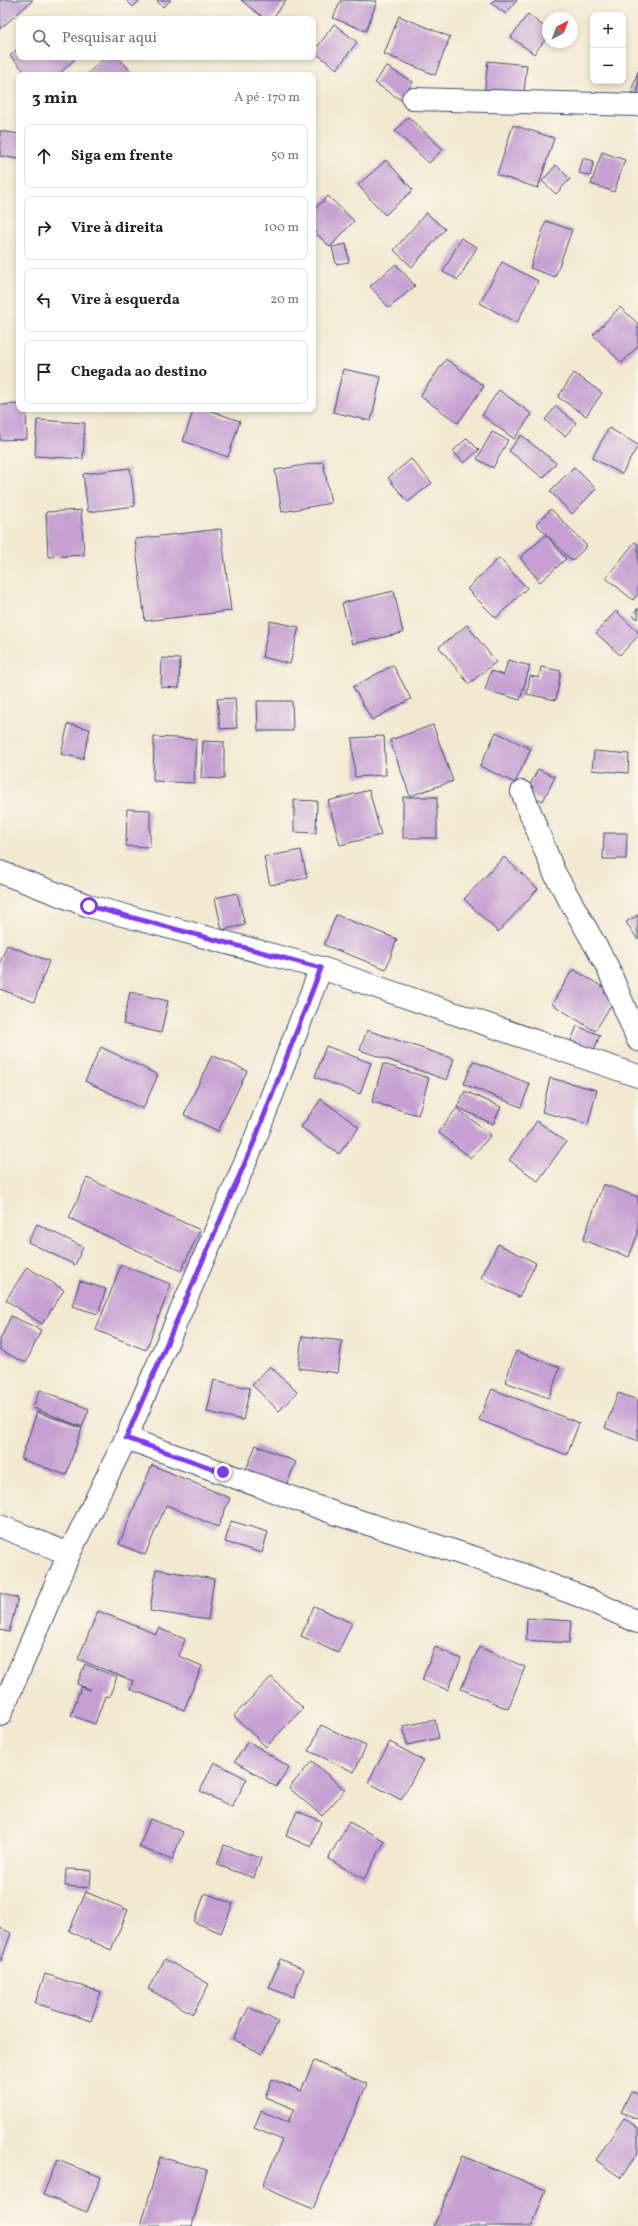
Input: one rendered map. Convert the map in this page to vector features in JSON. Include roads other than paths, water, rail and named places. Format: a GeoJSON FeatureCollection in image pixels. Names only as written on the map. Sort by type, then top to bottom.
{"type":"FeatureCollection","features":[{"type":"Feature","properties":{"kind":"street"},"geometry":{"type":"LineString","coordinates":[[413,99],[638,105]]}},
{"type":"Feature","properties":{"kind":"street"},"geometry":{"type":"LineString","coordinates":[[522,792],[554,872],[607,966],[638,1040]]}},
{"type":"Feature","properties":{"kind":"street"},"geometry":{"type":"LineString","coordinates":[[0,872],[89,906],[321,968],[638,1076]]}},
{"type":"Feature","properties":{"kind":"street"},"geometry":{"type":"LineString","coordinates":[[0,1715],[69,1554],[126,1438],[254,1142],[321,968]]}},
{"type":"Feature","properties":{"kind":"street"},"geometry":{"type":"LineString","coordinates":[[126,1438],[337,1514],[488,1562],[580,1596],[638,1622]]}},
{"type":"Feature","properties":{"kind":"street"},"geometry":{"type":"LineString","coordinates":[[0,1526],[69,1554]]}}]}
